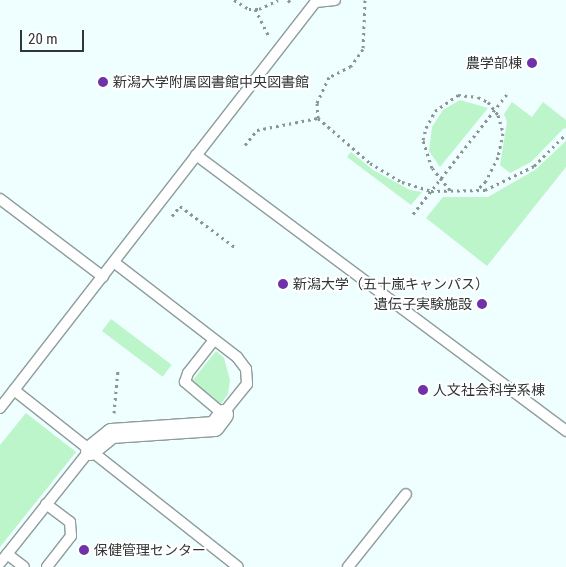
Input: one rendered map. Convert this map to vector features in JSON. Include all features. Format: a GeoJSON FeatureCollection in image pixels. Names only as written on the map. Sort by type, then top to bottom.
{"type":"FeatureCollection","features":[{"type":"Feature","properties":{"kind":"street"},"geometry":{"type":"LineString","coordinates":[[90,450],[111,433],[214,426],[223,414]]}},
{"type":"Feature","properties":{"kind":"lane"},"geometry":{"type":"LineString","coordinates":[[0,408],[316,1],[335,0]]}},
{"type":"Feature","properties":{"kind":"lane"},"geometry":{"type":"LineString","coordinates":[[196,156],[566,431]]}},
{"type":"Feature","properties":{"kind":"lane"},"geometry":{"type":"LineString","coordinates":[[0,199],[103,277]]}},
{"type":"Feature","properties":{"kind":"lane"},"geometry":{"type":"LineString","coordinates":[[115,262],[214,340],[246,369],[247,384],[223,414],[185,382],[188,373],[214,340]]}},
{"type":"Feature","properties":{"kind":"lane"},"geometry":{"type":"LineString","coordinates":[[14,390],[238,567]]}},
{"type":"Feature","properties":{"kind":"lane"},"geometry":{"type":"LineString","coordinates":[[0,563],[90,450]]}},
{"type":"Feature","properties":{"kind":"lane"},"geometry":{"type":"LineString","coordinates":[[348,567],[406,494]]}},
{"type":"Feature","properties":{"kind":"lane"},"geometry":{"type":"LineString","coordinates":[[46,504],[70,522],[71,536],[47,567]]}},
{"type":"Feature","properties":{"kind":"lane"},"geometry":{"type":"LineString","coordinates":[[7,554],[24,567]]}},
{"type":"Feature","properties":{"kind":"path"},"geometry":{"type":"LineString","coordinates":[[234,0],[255,9],[269,6],[278,0]]}},
{"type":"Feature","properties":{"kind":"path"},"geometry":{"type":"LineString","coordinates":[[288,0],[292,4]]}},
{"type":"Feature","properties":{"kind":"path"},"geometry":{"type":"LineString","coordinates":[[365,0],[363,48],[351,66],[329,77],[317,103],[318,118],[370,163],[402,182],[431,191],[485,190],[534,166],[564,136]]}},
{"type":"Feature","properties":{"kind":"path"},"geometry":{"type":"LineString","coordinates":[[255,9],[268,35]]}},
{"type":"Feature","properties":{"kind":"path"},"geometry":{"type":"LineString","coordinates":[[413,214],[506,94]]}},
{"type":"Feature","properties":{"kind":"path"},"geometry":{"type":"LineString","coordinates":[[451,191],[440,180],[425,153],[424,140],[426,128],[435,112],[458,96],[478,97],[495,110],[503,133],[498,157],[486,181],[477,190]]}},
{"type":"Feature","properties":{"kind":"path"},"geometry":{"type":"LineString","coordinates":[[245,145],[258,130],[318,118]]}},
{"type":"Feature","properties":{"kind":"path"},"geometry":{"type":"LineString","coordinates":[[172,216],[180,206],[236,248]]}},
{"type":"Feature","properties":{"kind":"path"},"geometry":{"type":"LineString","coordinates":[[111,433],[118,370]]}},
{"type":"Feature","properties":{"kind":"green space"},"geometry":{"type":"Polygon","coordinates":[[[460,100],[488,108],[440,167],[429,151],[432,127],[443,110],[460,100]]]}},
{"type":"Feature","properties":{"kind":"green space"},"geometry":{"type":"Polygon","coordinates":[[[512,102],[532,117],[543,102],[566,120],[566,129],[564,128],[531,162],[510,173],[500,165],[507,122],[504,114],[512,102]]]}},
{"type":"Feature","properties":{"kind":"green space"},"geometry":{"type":"Polygon","coordinates":[[[566,141],[566,167],[487,266],[426,218],[443,197],[488,197],[535,170],[566,141]]]}},
{"type":"Feature","properties":{"kind":"green space"},"geometry":{"type":"Polygon","coordinates":[[[351,152],[373,170],[410,190],[422,192],[411,205],[347,157],[351,152]]]}},
{"type":"Feature","properties":{"kind":"green space"},"geometry":{"type":"Polygon","coordinates":[[[111,319],[172,365],[163,377],[102,331],[111,319]]]}},
{"type":"Feature","properties":{"kind":"green space"},"geometry":{"type":"Polygon","coordinates":[[[216,351],[224,358],[230,380],[228,394],[221,404],[192,381],[216,351]]]}},
{"type":"Feature","properties":{"kind":"green space"},"geometry":{"type":"Polygon","coordinates":[[[26,413],[76,452],[0,547],[0,445],[26,413]]]}},
{"type":"Feature","properties":{"kind":"place","name":"農学部棟"},"geometry":{"type":"Point","coordinates":[532,63]}},
{"type":"Feature","properties":{"kind":"place","name":"新潟大学附属図書館中央図書館"},"geometry":{"type":"Point","coordinates":[103,82]}},
{"type":"Feature","properties":{"kind":"place","name":"新潟大学（五十嵐キャンパス）"},"geometry":{"type":"Point","coordinates":[283,284]}},
{"type":"Feature","properties":{"kind":"place","name":"遺伝子実験施設"},"geometry":{"type":"Point","coordinates":[482,304]}},
{"type":"Feature","properties":{"kind":"place","name":"人文社会科学系棟"},"geometry":{"type":"Point","coordinates":[423,390]}},
{"type":"Feature","properties":{"kind":"place","name":"保健管理センター"},"geometry":{"type":"Point","coordinates":[84,550]}}]}
